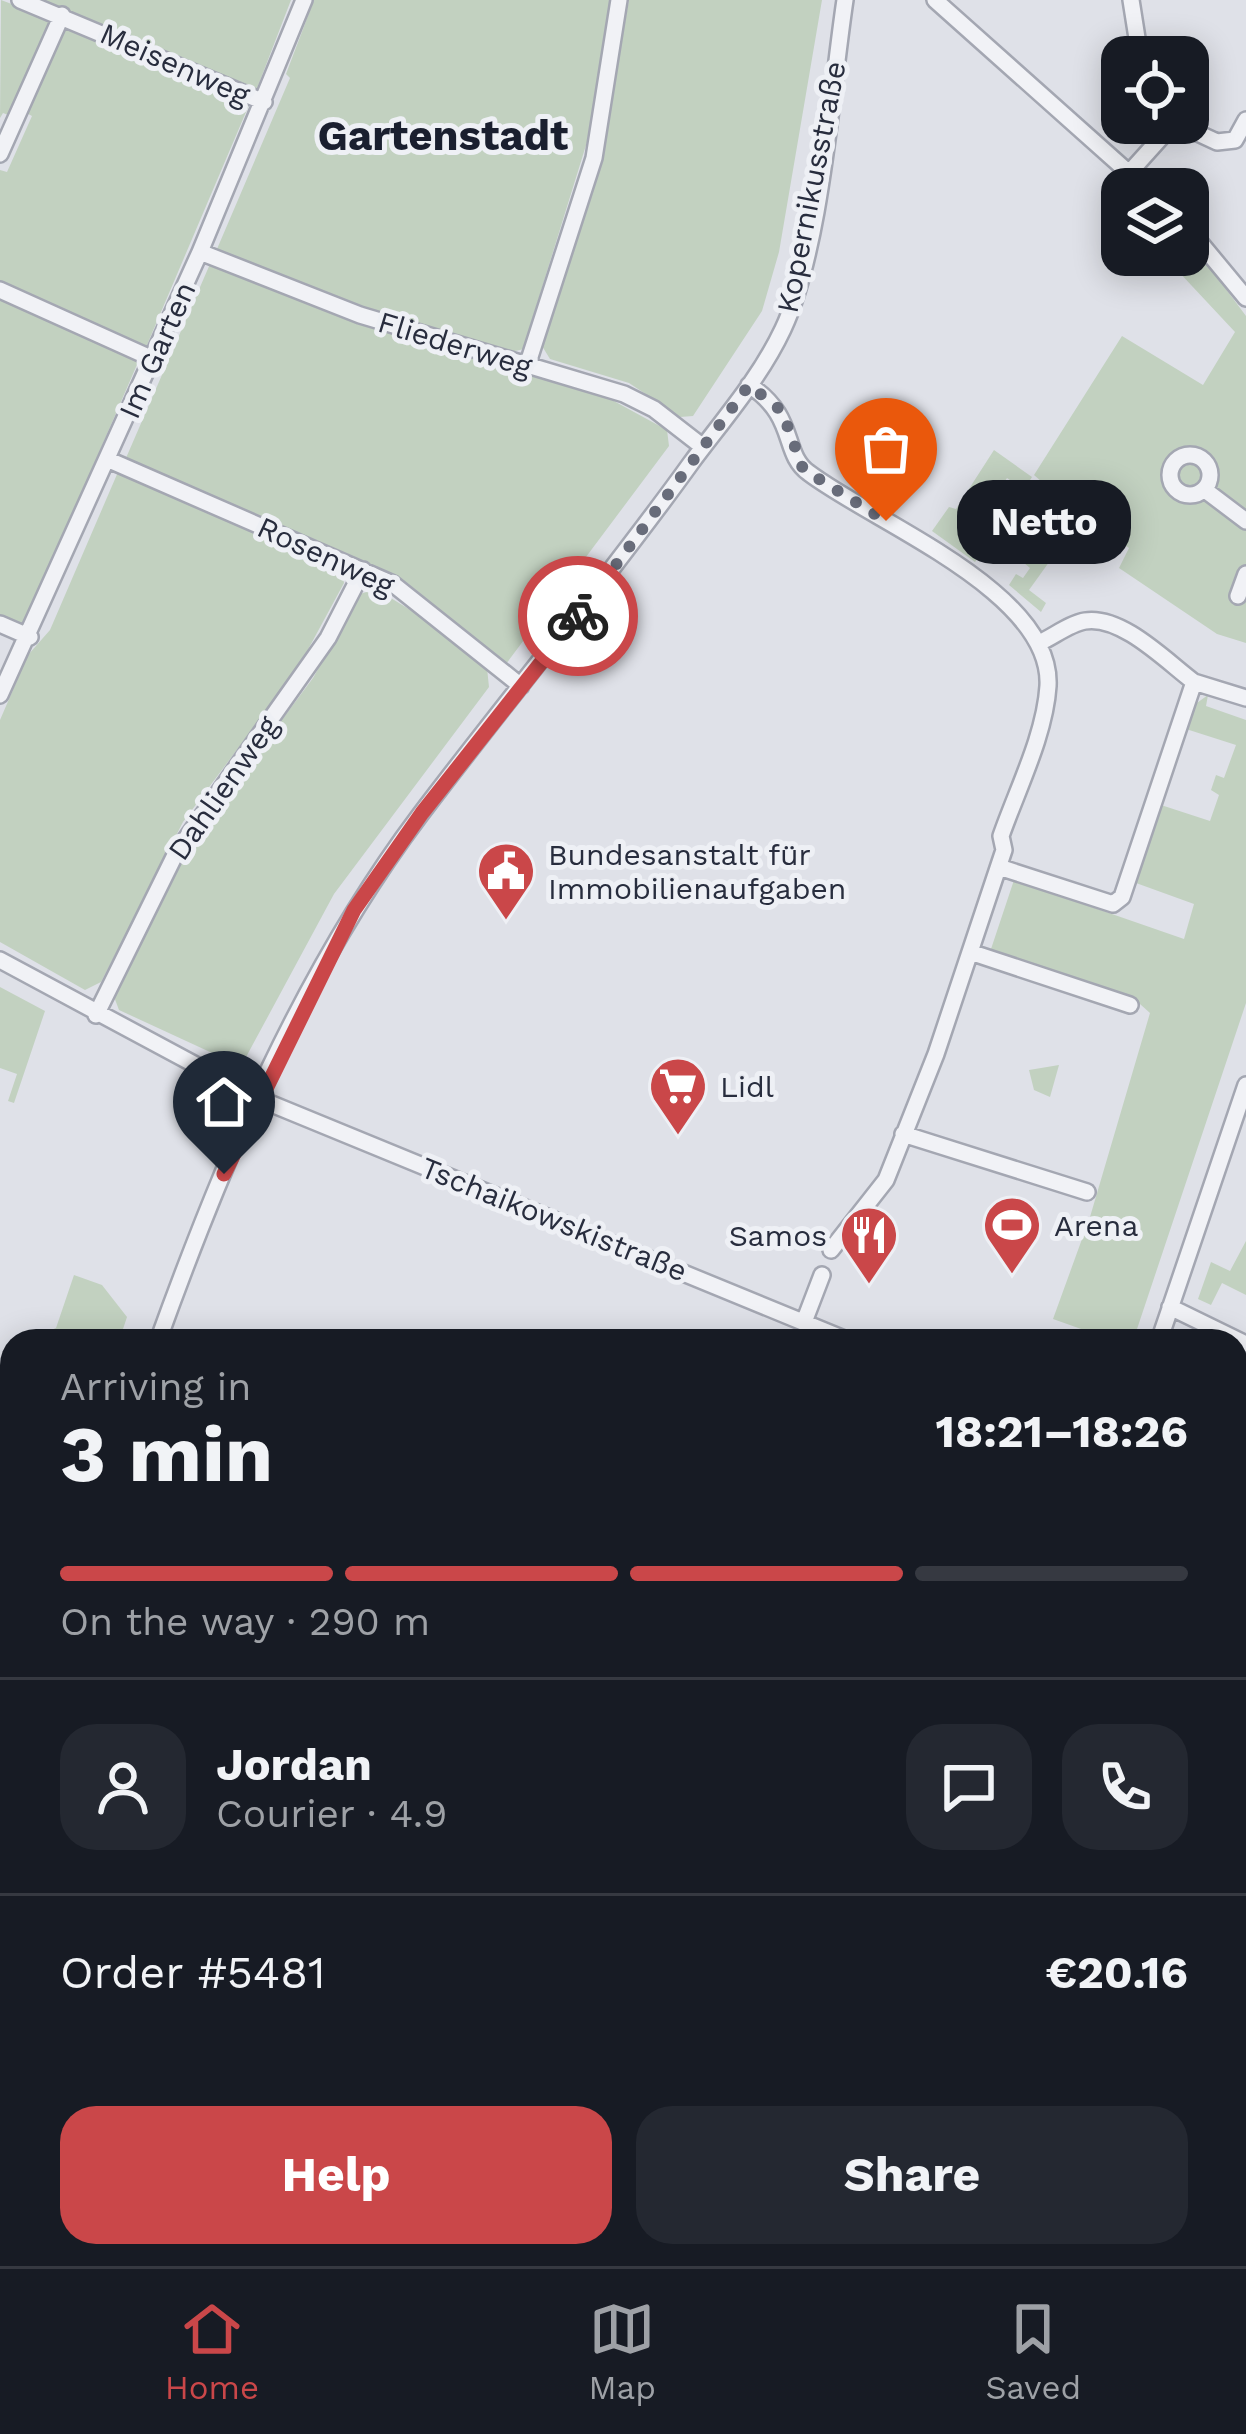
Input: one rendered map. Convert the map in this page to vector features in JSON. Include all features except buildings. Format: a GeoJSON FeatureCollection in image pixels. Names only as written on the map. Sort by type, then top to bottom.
{"type":"FeatureCollection","features":[{"type":"Feature","properties":{"kind":"street","name":"Meisenweg"},"geometry":{"type":"LineString","coordinates":[[20,0],[263,103]]}},
{"type":"Feature","properties":{"kind":"street","name":"Im Garten"},"geometry":{"type":"LineString","coordinates":[[0,695],[31,637],[200,252],[304,0]]}},
{"type":"Feature","properties":{"kind":"street"},"geometry":{"type":"LineString","coordinates":[[527,366],[594,158],[619,0]]}},
{"type":"Feature","properties":{"kind":"street","name":"Kopernikusstraße"},"geometry":{"type":"LineString","coordinates":[[163,1329],[257,1098],[354,910],[521,686],[604,584],[749,385],[793,301],[845,0]]}},
{"type":"Feature","properties":{"kind":"street"},"geometry":{"type":"LineString","coordinates":[[935,0],[1124,168]]}},
{"type":"Feature","properties":{"kind":"street"},"geometry":{"type":"LineString","coordinates":[[1130,0],[1136,36]]}},
{"type":"Feature","properties":{"kind":"street"},"geometry":{"type":"LineString","coordinates":[[0,154],[62,15]]}},
{"type":"Feature","properties":{"kind":"street"},"geometry":{"type":"LineString","coordinates":[[1209,138],[1235,140],[1246,120]]}},
{"type":"Feature","properties":{"kind":"street"},"geometry":{"type":"LineString","coordinates":[[1134,168],[1156,144]]}},
{"type":"Feature","properties":{"kind":"street","name":"Fliederweg"},"geometry":{"type":"LineString","coordinates":[[200,252],[360,315],[625,394],[703,447]]}},
{"type":"Feature","properties":{"kind":"street"},"geometry":{"type":"LineString","coordinates":[[1209,253],[1246,298]]}},
{"type":"Feature","properties":{"kind":"street"},"geometry":{"type":"LineString","coordinates":[[0,290],[153,359]]}},
{"type":"Feature","properties":{"kind":"street"},"geometry":{"type":"LineString","coordinates":[[749,385],[782,411],[803,469],[994,594],[1041,642],[1048,688],[1001,836],[1004,850],[999,867],[886,1180],[831,1250]]}},
{"type":"Feature","properties":{"kind":"street","name":"Rosenweg"},"geometry":{"type":"LineString","coordinates":[[109,460],[363,570],[422,603],[521,686]]}},
{"type":"Feature","properties":{"kind":"street"},"geometry":{"type":"LineString","coordinates":[[1204,490],[1246,521]]}},
{"type":"Feature","properties":{"kind":"street","name":"Dahlienweg"},"geometry":{"type":"LineString","coordinates":[[96,1015],[176,853],[319,651],[363,570]]}},
{"type":"Feature","properties":{"kind":"street"},"geometry":{"type":"LineString","coordinates":[[1238,596],[1246,574]]}},
{"type":"Feature","properties":{"kind":"street"},"geometry":{"type":"LineString","coordinates":[[1041,642],[1084,621],[1102,622],[1134,638],[1195,682],[1246,698]]}},
{"type":"Feature","properties":{"kind":"street"},"geometry":{"type":"LineString","coordinates":[[0,624],[31,637]]}},
{"type":"Feature","properties":{"kind":"street"},"geometry":{"type":"LineString","coordinates":[[999,867],[1113,904],[1122,897],[1195,682]]}},
{"type":"Feature","properties":{"kind":"street"},"geometry":{"type":"LineString","coordinates":[[970,952],[1130,1005]]}},
{"type":"Feature","properties":{"kind":"street","name":"Tschaikowskistraße"},"geometry":{"type":"LineString","coordinates":[[0,960],[257,1098],[821,1329]]}},
{"type":"Feature","properties":{"kind":"street"},"geometry":{"type":"LineString","coordinates":[[1163,1329],[1239,1131],[1246,1084]]}},
{"type":"Feature","properties":{"kind":"street"},"geometry":{"type":"LineString","coordinates":[[903,1134],[1087,1192]]}},
{"type":"Feature","properties":{"kind":"street"},"geometry":{"type":"LineString","coordinates":[[804,1322],[822,1275]]}},
{"type":"Feature","properties":{"kind":"street"},"geometry":{"type":"LineString","coordinates":[[1170,1307],[1216,1329]]}},
{"type":"Feature","properties":{"kind":"green space"},"geometry":{"type":"Polygon","coordinates":[[[1,0],[54,20],[11,116],[3,113],[0,118],[1,0]]]}},
{"type":"Feature","properties":{"kind":"green space"},"geometry":{"type":"Polygon","coordinates":[[[33,0],[291,0],[256,91],[33,0]]]}},
{"type":"Feature","properties":{"kind":"green space"},"geometry":{"type":"Polygon","coordinates":[[[314,0],[610,0],[587,142],[523,349],[499,351],[420,332],[217,249],[290,78],[286,74],[314,0]]]}},
{"type":"Feature","properties":{"kind":"green space"},"geometry":{"type":"Polygon","coordinates":[[[629,0],[822,0],[779,252],[762,311],[693,416],[680,417],[629,383],[550,359],[542,346],[602,150],[629,0]]]}},
{"type":"Feature","properties":{"kind":"green space"},"geometry":{"type":"Polygon","coordinates":[[[64,24],[249,105],[144,352],[0,287],[0,170],[7,172],[32,116],[23,111],[64,24]]]}},
{"type":"Feature","properties":{"kind":"green space"},"geometry":{"type":"Polygon","coordinates":[[[210,264],[418,343],[601,394],[667,430],[669,446],[506,664],[406,582],[126,458],[210,264]]]}},
{"type":"Feature","properties":{"kind":"green space"},"geometry":{"type":"Polygon","coordinates":[[[1209,266],[1246,316],[1246,643],[1217,634],[1119,568],[1129,548],[1105,532],[1098,541],[1075,526],[1029,590],[1046,603],[1041,612],[1009,585],[1016,574],[1023,578],[1030,568],[1024,563],[1031,552],[1038,555],[1044,545],[1039,541],[1046,531],[1052,534],[1059,524],[1054,519],[1066,503],[1034,475],[1122,336],[1203,385],[1235,332],[1183,276],[1209,276],[1209,266]]]}},
{"type":"Feature","properties":{"kind":"green space"},"geometry":{"type":"Polygon","coordinates":[[[0,293],[139,360],[24,626],[0,616],[0,293]]]}},
{"type":"Feature","properties":{"kind":"green space"},"geometry":{"type":"Polygon","coordinates":[[[994,450],[1032,477],[1024,490],[1007,478],[963,544],[978,558],[975,562],[932,531],[949,507],[956,509],[994,450]]]}},
{"type":"Feature","properties":{"kind":"green space"},"geometry":{"type":"Polygon","coordinates":[[[118,472],[284,539],[341,569],[344,583],[298,668],[183,822],[101,982],[85,990],[0,942],[0,720],[28,655],[50,630],[118,472]]]}},
{"type":"Feature","properties":{"kind":"green space"},"geometry":{"type":"Polygon","coordinates":[[[376,589],[440,628],[487,668],[489,687],[334,894],[245,1059],[236,1064],[119,1010],[113,994],[196,835],[313,678],[360,594],[376,589]]]}},
{"type":"Feature","properties":{"kind":"green space"},"geometry":{"type":"Polygon","coordinates":[[[1208,695],[1206,706],[1246,720],[1246,1003],[1137,1329],[1081,1329],[1053,1319],[1090,1217],[1150,1013],[1131,996],[990,952],[1014,880],[1184,939],[1194,904],[1136,883],[1161,805],[1210,821],[1219,795],[1211,790],[1216,775],[1224,778],[1236,745],[1186,729],[1194,705],[1208,695]]]}},
{"type":"Feature","properties":{"kind":"green space"},"geometry":{"type":"Polygon","coordinates":[[[0,987],[45,1011],[14,1103],[8,1101],[17,1074],[0,1068],[0,987]]]}},
{"type":"Feature","properties":{"kind":"green space"},"geometry":{"type":"Polygon","coordinates":[[[1059,1065],[1050,1097],[1034,1090],[1029,1070],[1059,1065]]]}},
{"type":"Feature","properties":{"kind":"green space"},"geometry":{"type":"Polygon","coordinates":[[[1246,1241],[1246,1295],[1222,1283],[1211,1305],[1198,1299],[1211,1262],[1230,1271],[1246,1241]]]}},
{"type":"Feature","properties":{"kind":"green space"},"geometry":{"type":"Polygon","coordinates":[[[74,1275],[102,1285],[127,1317],[123,1329],[56,1328],[74,1275]]]}},
{"type":"Feature","properties":{"kind":"way so far"},"geometry":{"type":"LineString","coordinates":[[578,616],[749,385],[782,411],[803,469],[886,521]]}},
{"type":"Feature","properties":{"kind":"place","name":"Netto"},"geometry":{"type":"Point","coordinates":[886,521]}},
{"type":"Feature","properties":{"kind":"place","name":"Bundesanstalt für Immobilienaufgaben"},"geometry":{"type":"Point","coordinates":[506,922]}},
{"type":"Feature","properties":{"kind":"place","name":"Lidl"},"geometry":{"type":"Point","coordinates":[678,1137]}},
{"type":"Feature","properties":{"kind":"place","name":"Arena"},"geometry":{"type":"Point","coordinates":[1012,1276]}},
{"type":"Feature","properties":{"kind":"place","name":"Samos"},"geometry":{"type":"Point","coordinates":[869,1286]}},
{"type":"Feature","properties":{"kind":"district","name":"Gartenstadt"},"geometry":{"type":"Point","coordinates":[443,135]}},
{"type":"Feature","properties":{"kind":"route"},"geometry":{"type":"LineString","coordinates":[[224,1174],[257,1098],[354,910],[422,813],[578,616]]}}]}
